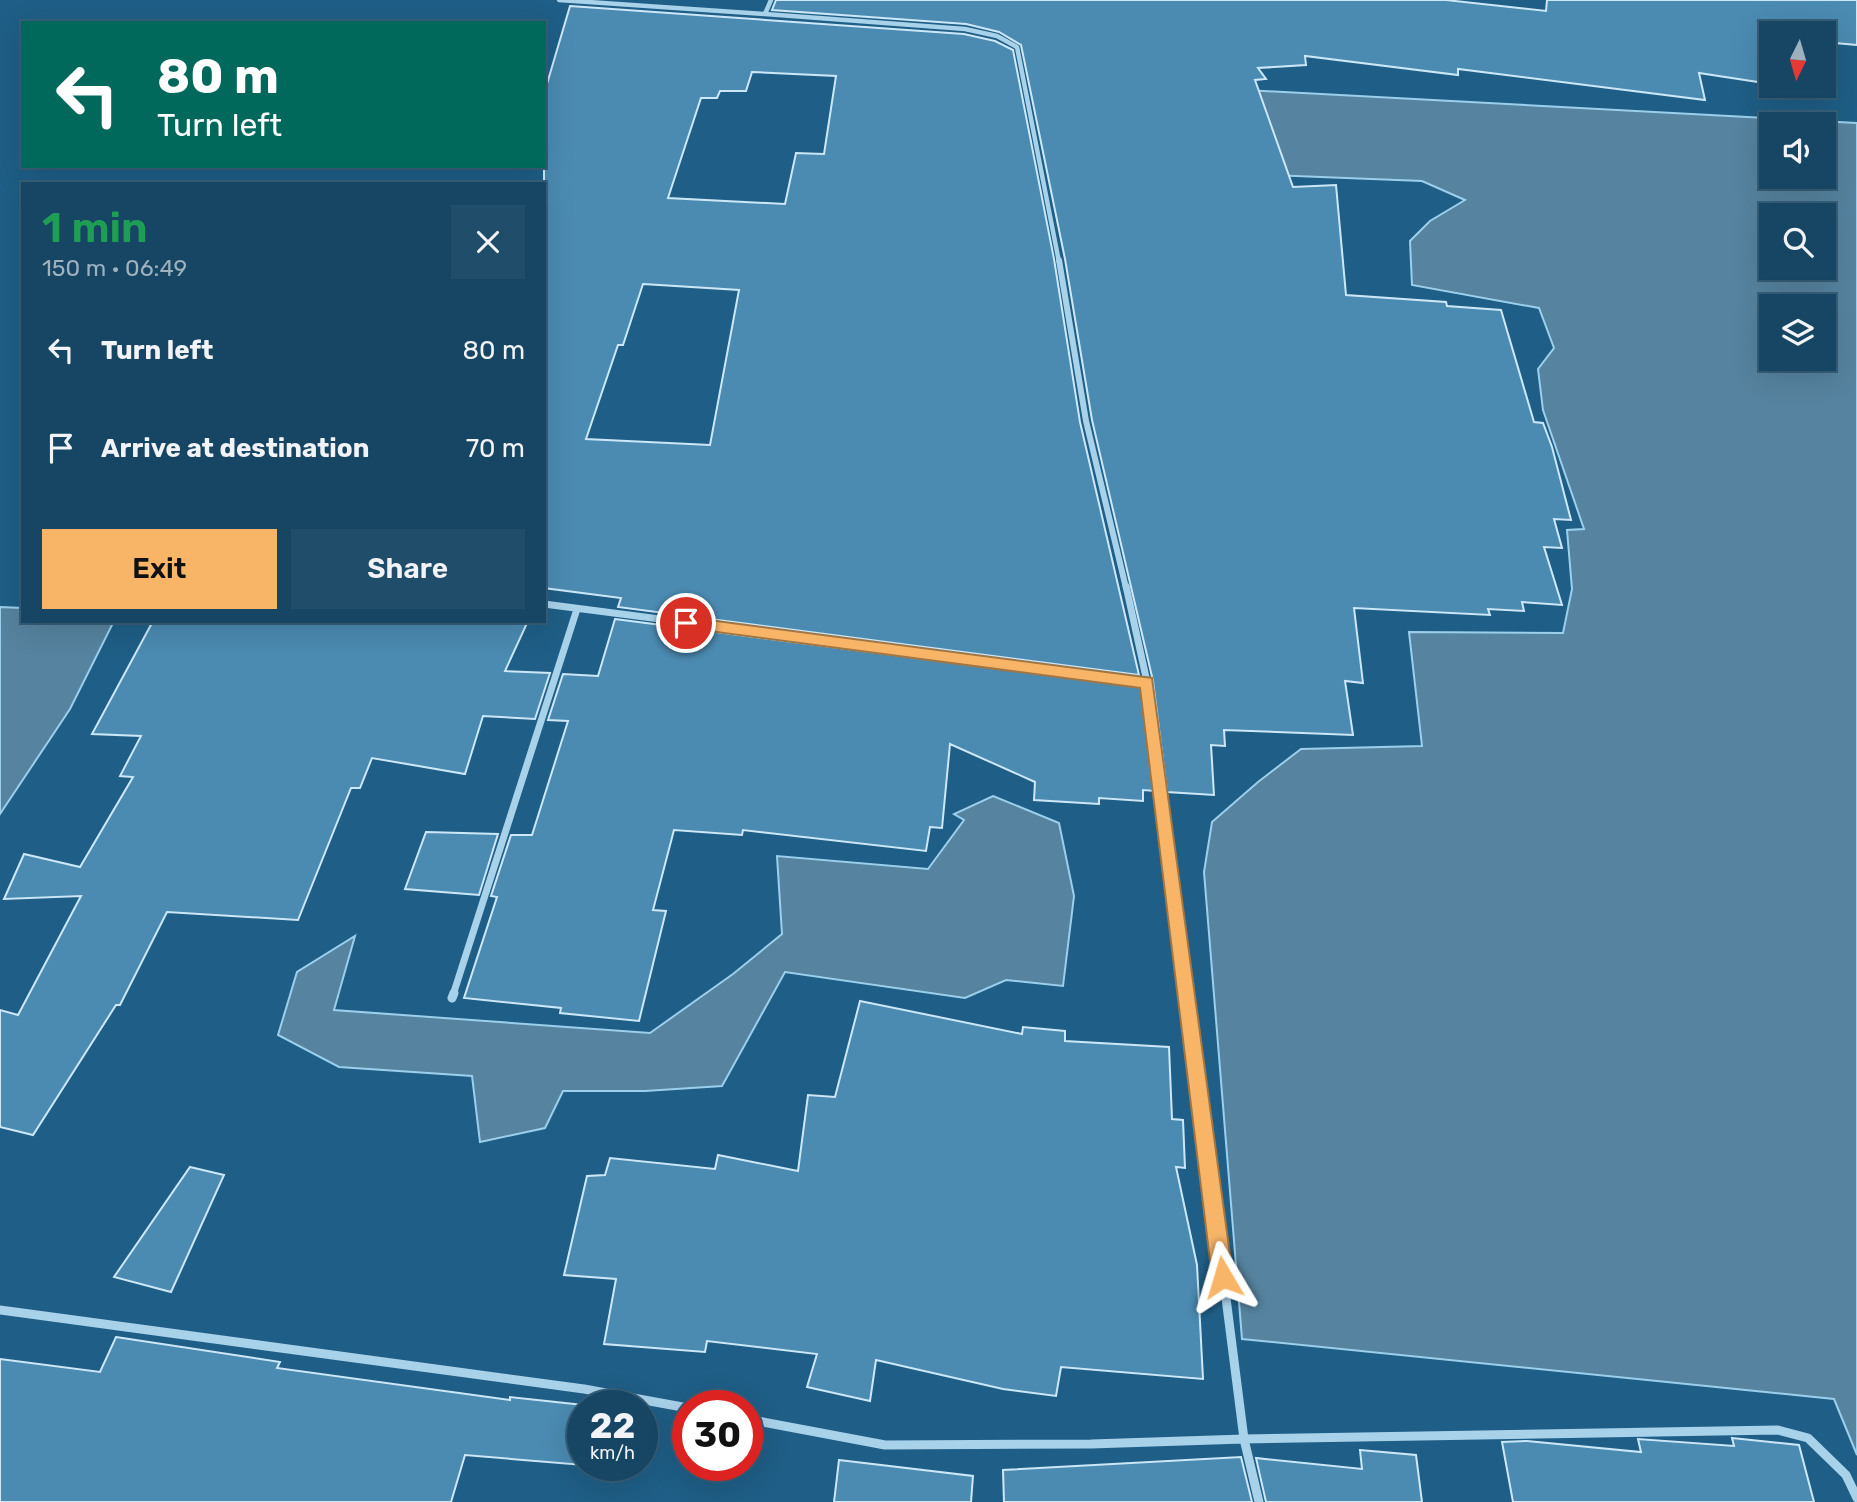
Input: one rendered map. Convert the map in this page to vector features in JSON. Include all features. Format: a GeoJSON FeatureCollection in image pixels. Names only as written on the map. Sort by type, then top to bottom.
{"type":"FeatureCollection","features":[{"type":"Feature","properties":{"kind":"street"},"geometry":{"type":"LineString","coordinates":[[559,0],[965,29],[997,36],[1017,47],[1068,306],[1086,421],[1110,512],[1147,682],[1244,1439],[1259,1502]]}},
{"type":"Feature","properties":{"kind":"street"},"geometry":{"type":"LineString","coordinates":[[765,14],[771,0]]}},
{"type":"Feature","properties":{"kind":"street"},"geometry":{"type":"LineString","coordinates":[[546,604],[1147,682]]}},
{"type":"Feature","properties":{"kind":"street"},"geometry":{"type":"LineString","coordinates":[[452,998],[578,609]]}},
{"type":"Feature","properties":{"kind":"street"},"geometry":{"type":"LineString","coordinates":[[0,1310],[584,1389],[672,1405]]}},
{"type":"Feature","properties":{"kind":"street"},"geometry":{"type":"LineString","coordinates":[[763,1422],[885,1445],[1091,1444],[1778,1430],[1808,1438],[1846,1475],[1857,1498]]}},
{"type":"Feature","properties":{"kind":"water"},"geometry":{"type":"Polygon","coordinates":[[[1246,90],[1759,118],[1759,189],[1836,189],[1836,122],[1857,123],[1857,1455],[1834,1399],[1242,1339],[1204,872],[1212,822],[1301,749],[1422,746],[1409,632],[1563,633],[1572,589],[1567,530],[1584,529],[1543,410],[1538,369],[1554,348],[1539,308],[1412,285],[1410,241],[1430,221],[1465,200],[1422,181],[1267,175],[1246,90]]]}},
{"type":"Feature","properties":{"kind":"water"},"geometry":{"type":"Polygon","coordinates":[[[0,607],[21,608],[21,623],[113,623],[70,709],[0,814],[0,607]]]}},
{"type":"Feature","properties":{"kind":"water"},"geometry":{"type":"Polygon","coordinates":[[[993,796],[1059,823],[1074,896],[1063,986],[1006,980],[965,998],[785,972],[722,1086],[645,1091],[563,1091],[545,1128],[480,1142],[472,1076],[339,1067],[278,1035],[297,972],[355,936],[334,1010],[650,1033],[733,974],[782,934],[777,856],[928,869],[964,820],[954,814],[993,796]]]}},
{"type":"Feature","properties":{"kind":"building"},"geometry":{"type":"Polygon","coordinates":[[[776,0],[1446,0],[1546,11],[1547,0],[1857,0],[1857,45],[1836,43],[1836,21],[1759,21],[1759,82],[1699,73],[1705,100],[1458,69],[1458,75],[1305,56],[1306,65],[1258,68],[1266,79],[1255,80],[1293,187],[1336,185],[1346,295],[1446,302],[1447,306],[1501,310],[1534,422],[1543,423],[1552,447],[1571,520],[1554,519],[1562,548],[1544,547],[1562,605],[1522,602],[1524,611],[1488,609],[1490,615],[1354,608],[1363,683],[1345,681],[1353,735],[1224,730],[1225,746],[1211,745],[1214,795],[1167,792],[1153,681],[1092,420],[1065,259],[1021,45],[999,32],[966,24],[772,10],[776,0]]]}},
{"type":"Feature","properties":{"kind":"building"},"geometry":{"type":"Polygon","coordinates":[[[570,6],[964,34],[995,41],[1013,50],[1054,259],[1080,422],[1139,675],[618,607],[621,598],[546,588],[546,87],[570,6]],[[752,72],[746,91],[720,91],[717,98],[701,98],[668,198],[785,204],[796,153],[824,154],[836,76],[752,72]],[[643,284],[623,345],[618,345],[586,439],[710,445],[739,290],[643,284]]]}},
{"type":"Feature","properties":{"kind":"building"},"geometry":{"type":"Polygon","coordinates":[[[615,619],[1142,687],[1155,791],[1143,790],[1143,801],[1099,798],[1099,804],[1034,800],[1035,782],[950,744],[942,828],[930,827],[926,851],[743,830],[742,835],[674,830],[653,910],[666,911],[639,1021],[560,1013],[561,1008],[464,998],[497,897],[491,896],[511,835],[532,835],[568,721],[548,720],[563,674],[598,676],[615,619]]]}},
{"type":"Feature","properties":{"kind":"building"},"geometry":{"type":"Polygon","coordinates":[[[152,623],[527,623],[505,671],[550,673],[535,719],[483,716],[465,774],[372,758],[360,788],[351,788],[298,920],[167,912],[120,1005],[116,1005],[33,1135],[0,1127],[0,1010],[18,1015],[81,896],[4,899],[24,854],[80,867],[133,777],[120,776],[141,736],[92,734],[152,623]]]}},
{"type":"Feature","properties":{"kind":"building"},"geometry":{"type":"Polygon","coordinates":[[[426,832],[498,834],[479,895],[405,889],[426,832]]]}},
{"type":"Feature","properties":{"kind":"building"},"geometry":{"type":"Polygon","coordinates":[[[860,1001],[1022,1034],[1023,1027],[1065,1031],[1065,1041],[1169,1047],[1172,1119],[1183,1120],[1185,1168],[1176,1167],[1197,1265],[1203,1379],[1061,1367],[1056,1396],[1003,1389],[876,1360],[870,1401],[807,1387],[817,1354],[707,1341],[705,1352],[604,1344],[616,1279],[564,1275],[587,1176],[605,1175],[610,1158],[715,1169],[718,1155],[798,1171],[808,1095],[835,1097],[860,1001]]]}},
{"type":"Feature","properties":{"kind":"building"},"geometry":{"type":"Polygon","coordinates":[[[190,1167],[224,1175],[171,1292],[114,1277],[190,1167]]]}},
{"type":"Feature","properties":{"kind":"building"},"geometry":{"type":"Polygon","coordinates":[[[116,1337],[280,1362],[277,1368],[510,1400],[510,1397],[567,1403],[567,1464],[465,1455],[451,1502],[0,1502],[0,1359],[100,1372],[116,1337]]]}},
{"type":"Feature","properties":{"kind":"building"},"geometry":{"type":"Polygon","coordinates":[[[1732,1438],[1799,1445],[1814,1502],[1513,1502],[1502,1442],[1527,1441],[1641,1452],[1638,1439],[1734,1446],[1732,1438]]]}},
{"type":"Feature","properties":{"kind":"building"},"geometry":{"type":"Polygon","coordinates":[[[1360,1450],[1416,1455],[1422,1502],[1266,1502],[1256,1458],[1362,1469],[1360,1450]]]}},
{"type":"Feature","properties":{"kind":"building"},"geometry":{"type":"Polygon","coordinates":[[[1241,1457],[1252,1502],[1004,1502],[1003,1470],[1241,1457]]]}},
{"type":"Feature","properties":{"kind":"building"},"geometry":{"type":"Polygon","coordinates":[[[839,1460],[973,1476],[971,1502],[834,1502],[839,1460]]]}},
{"type":"Feature","properties":{"kind":"route"},"geometry":{"type":"LineString","coordinates":[[686,623],[1147,682],[1223,1277]]}}]}
